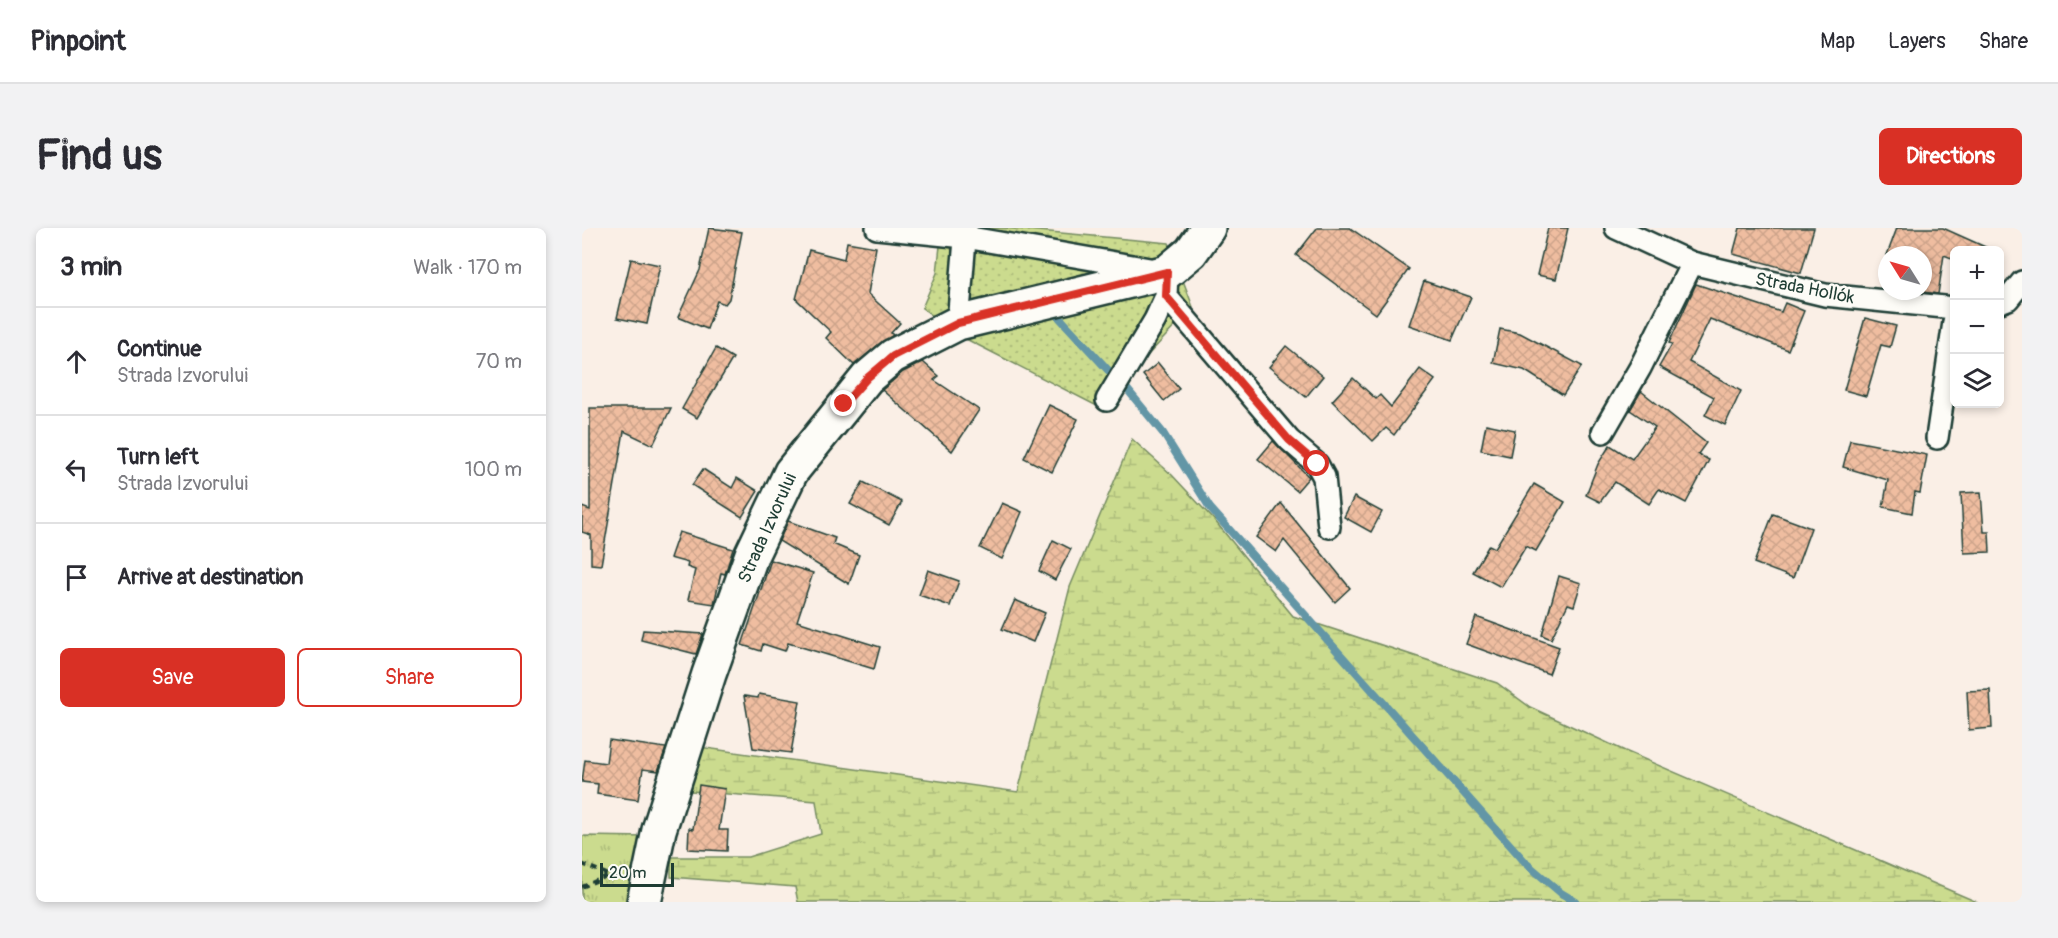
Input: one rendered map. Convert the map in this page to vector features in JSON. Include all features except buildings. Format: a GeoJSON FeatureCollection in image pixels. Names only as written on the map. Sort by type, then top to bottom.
{"type":"FeatureCollection","features":[{"type":"Feature","properties":{"kind":"main road","name":"Strada Izvorului"},"geometry":{"type":"LineString","coordinates":[[646,890],[659,830],[709,674],[752,554],[791,472],[867,378],[893,356],[958,323],[1167,284],[1208,228]]}},
{"type":"Feature","properties":{"kind":"street"},"geometry":{"type":"LineString","coordinates":[[877,228],[965,233],[1167,284],[1289,440],[1317,464],[1324,477],[1329,527]]}},
{"type":"Feature","properties":{"kind":"street","name":"Strada Hollók"},"geometry":{"type":"LineString","coordinates":[[1616,228],[1692,263],[1825,295],[1950,308]]}},
{"type":"Feature","properties":{"kind":"street"},"geometry":{"type":"LineString","coordinates":[[958,323],[965,233]]}},
{"type":"Feature","properties":{"kind":"street"},"geometry":{"type":"LineString","coordinates":[[1603,432],[1640,368],[1692,263]]}},
{"type":"Feature","properties":{"kind":"street"},"geometry":{"type":"LineString","coordinates":[[2004,300],[2008,299],[2022,282]]}},
{"type":"Feature","properties":{"kind":"street"},"geometry":{"type":"LineString","coordinates":[[1107,400],[1155,320],[1167,284]]}},
{"type":"Feature","properties":{"kind":"street"},"geometry":{"type":"LineString","coordinates":[[1937,438],[1950,349]]}},
{"type":"Feature","properties":{"kind":"path"},"geometry":{"type":"LineString","coordinates":[[582,864],[646,890]]}},
{"type":"Feature","properties":{"kind":"path"},"geometry":{"type":"LineString","coordinates":[[582,887],[609,875]]}},
{"type":"Feature","properties":{"kind":"green space"},"geometry":{"type":"Polygon","coordinates":[[[942,228],[1005,228],[1169,243],[1193,307],[1099,407],[966,339],[922,308],[937,273],[942,228]]]}},
{"type":"Feature","properties":{"kind":"green space"},"geometry":{"type":"Polygon","coordinates":[[[1132,439],[1172,475],[1215,521],[1293,616],[1497,683],[1530,707],[1625,751],[1977,902],[798,902],[795,887],[671,877],[671,857],[748,857],[821,834],[816,801],[691,791],[699,747],[1018,792],[1070,587],[1132,439]]]}},
{"type":"Feature","properties":{"kind":"green space"},"geometry":{"type":"Polygon","coordinates":[[[582,836],[647,837],[634,902],[582,902],[582,836]]]}},
{"type":"Feature","properties":{"kind":"waterway"},"geometry":{"type":"LineString","coordinates":[[1058,316],[1108,370]]}},
{"type":"Feature","properties":{"kind":"waterway"},"geometry":{"type":"LineString","coordinates":[[1127,389],[1163,433],[1210,508],[1527,864],[1561,893],[1576,902]]}},
{"type":"Feature","properties":{"kind":"route"},"geometry":{"type":"LineString","coordinates":[[844,404],[867,378],[893,356],[926,337],[958,323],[1167,272],[1166,296],[1289,440],[1317,464]]}}]}
